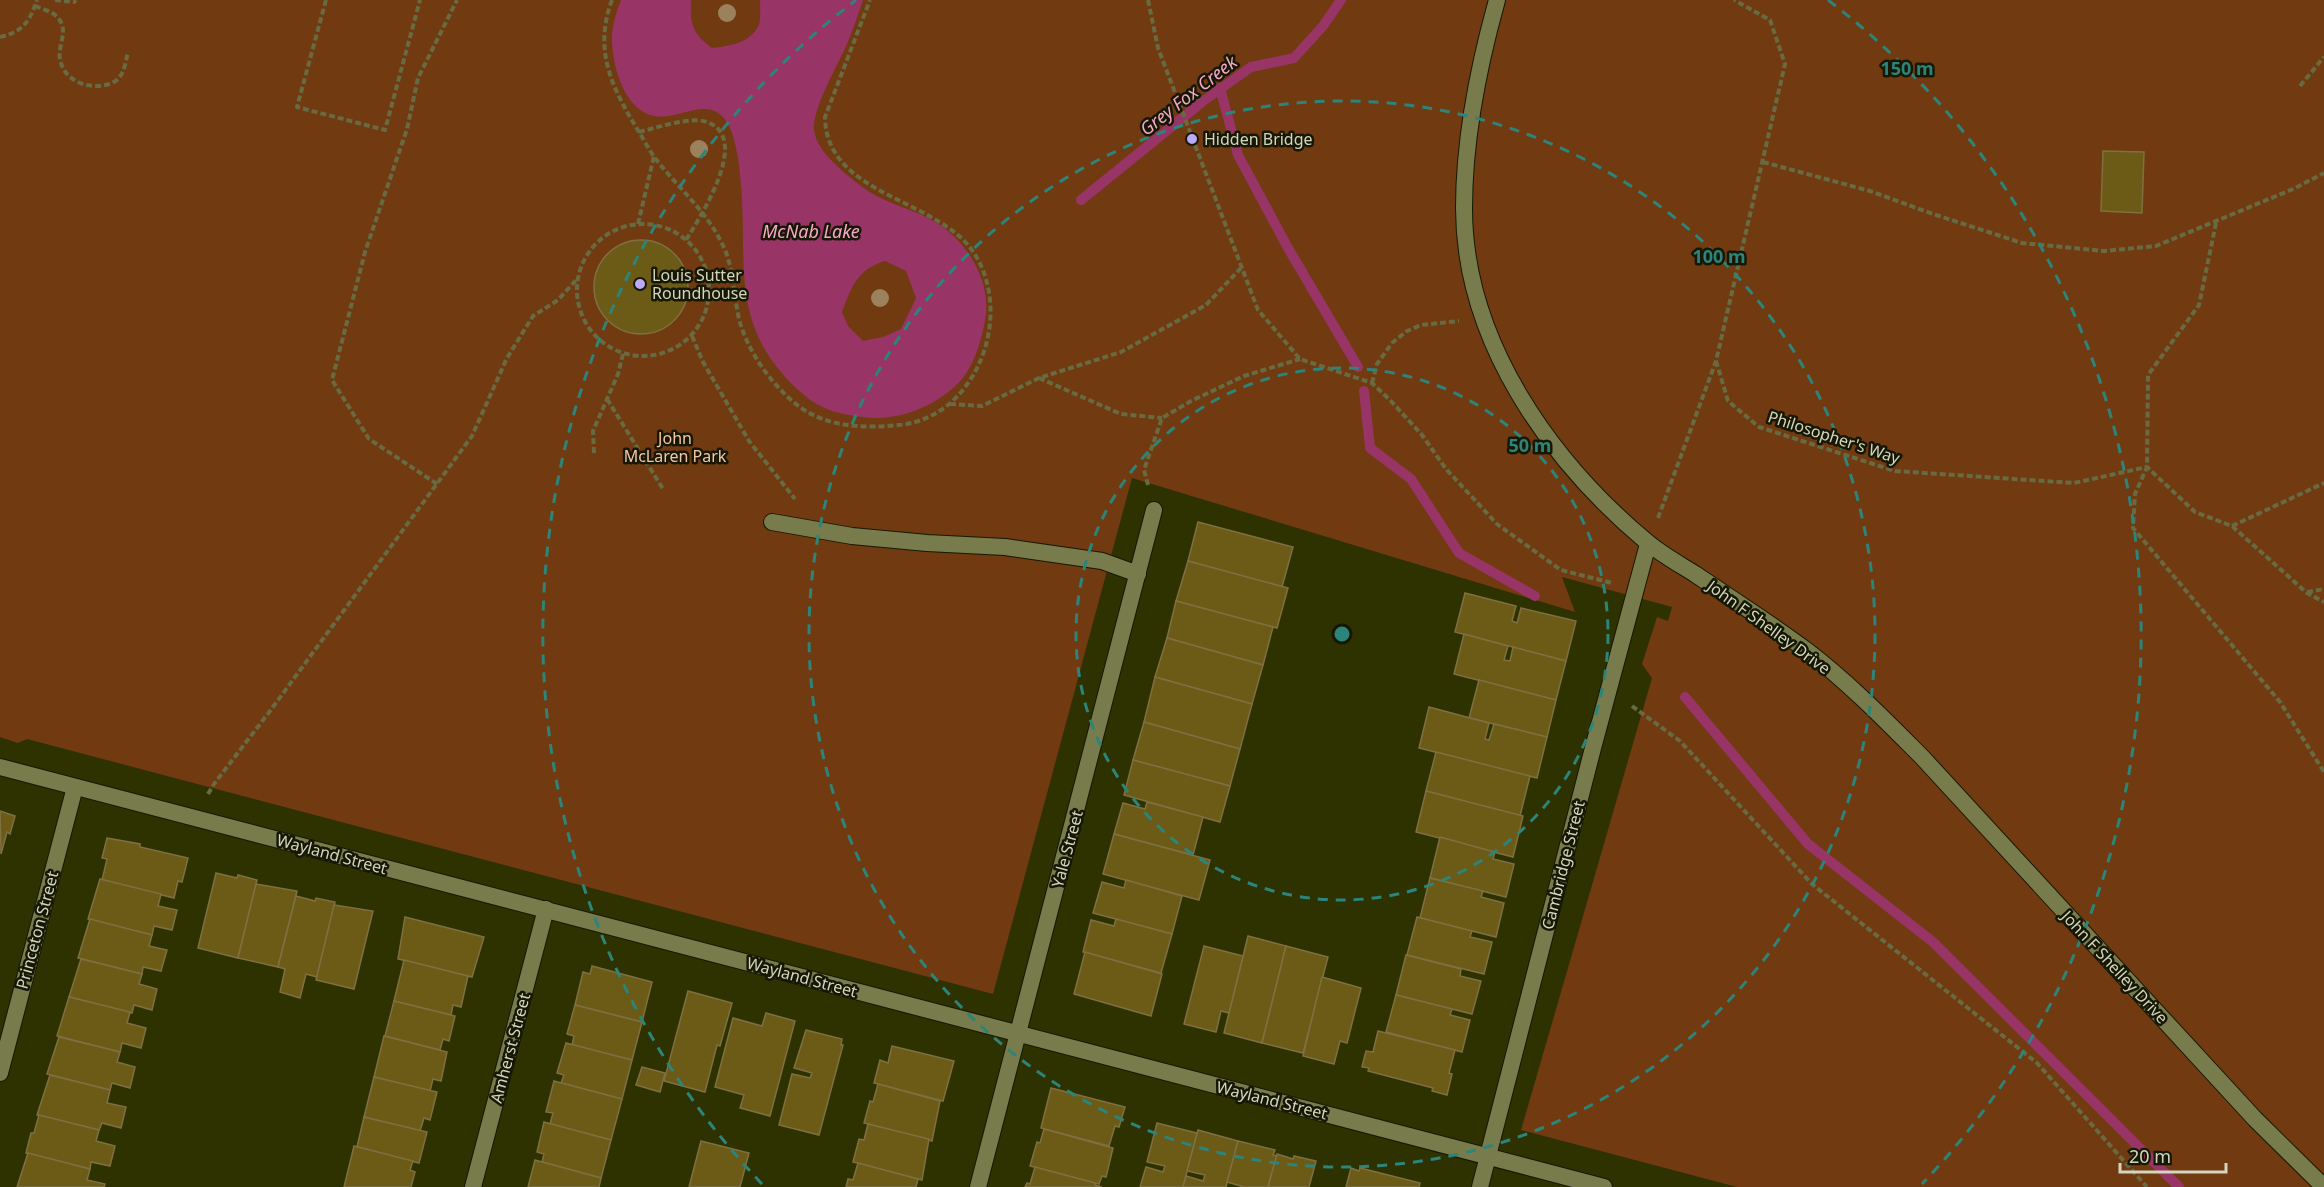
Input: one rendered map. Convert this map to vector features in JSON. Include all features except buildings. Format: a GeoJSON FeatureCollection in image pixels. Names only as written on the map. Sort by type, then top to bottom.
{"type":"FeatureCollection","features":[{"type":"Feature","properties":{"kind":"street","name":"John F Shelley Drive"},"geometry":{"type":"LineString","coordinates":[[1497,0],[1474,91],[1466,152],[1464,209],[1468,254],[1483,319],[1509,378],[1546,435],[1590,488],[1648,543],[1807,651],[1866,701],[1922,757],[2255,1119],[2324,1187]]}},
{"type":"Feature","properties":{"kind":"street","name":"Yale Street"},"geometry":{"type":"LineString","coordinates":[[978,1187],[1154,510]]}},
{"type":"Feature","properties":{"kind":"street"},"geometry":{"type":"LineString","coordinates":[[772,522],[852,536],[1005,547],[1102,561],[1138,574]]}},
{"type":"Feature","properties":{"kind":"street","name":"Cambridge Street"},"geometry":{"type":"LineString","coordinates":[[1480,1187],[1648,543]]}},
{"type":"Feature","properties":{"kind":"street","name":"Wayland Street"},"geometry":{"type":"LineString","coordinates":[[0,766],[1604,1187]]}},
{"type":"Feature","properties":{"kind":"street","name":"Princeton Street"},"geometry":{"type":"LineString","coordinates":[[0,1072],[75,787]]}},
{"type":"Feature","properties":{"kind":"street","name":"Amherst Street"},"geometry":{"type":"LineString","coordinates":[[473,1187],[546,909]]}},
{"type":"Feature","properties":{"kind":"path"},"geometry":{"type":"LineString","coordinates":[[0,37],[12,34],[29,21],[37,0]]}},
{"type":"Feature","properties":{"kind":"path"},"geometry":{"type":"LineString","coordinates":[[55,0],[74,2],[76,0]]}},
{"type":"Feature","properties":{"kind":"path"},"geometry":{"type":"LineString","coordinates":[[326,0],[297,107],[385,130],[420,0]]}},
{"type":"Feature","properties":{"kind":"path"},"geometry":{"type":"LineString","coordinates":[[437,484],[369,439],[332,380],[365,252],[407,129],[418,78],[457,0]]}},
{"type":"Feature","properties":{"kind":"path"},"geometry":{"type":"LineString","coordinates":[[612,0],[604,20],[604,50],[612,86],[654,156],[703,213],[725,249],[740,321],[761,366],[792,401],[818,419],[871,427],[906,425],[929,417],[950,404],[976,372],[983,356],[989,330],[991,302],[985,278],[974,253],[956,234],[936,220],[875,188],[850,170],[832,150],[825,133],[825,117],[870,0]]}},
{"type":"Feature","properties":{"kind":"path"},"geometry":{"type":"LineString","coordinates":[[1148,0],[1158,48],[1258,310],[1300,359],[1372,383],[1422,435],[1446,469],[1497,524],[1561,570],[1636,590]]}},
{"type":"Feature","properties":{"kind":"path"},"geometry":{"type":"LineString","coordinates":[[1648,543],[1716,361],[1785,64],[1770,20],[1734,0]]}},
{"type":"Feature","properties":{"kind":"path"},"geometry":{"type":"LineString","coordinates":[[35,6],[58,17],[65,30],[60,59],[66,73],[87,87],[118,81],[124,70],[128,52]]}},
{"type":"Feature","properties":{"kind":"path"},"geometry":{"type":"LineString","coordinates":[[2300,86],[2324,57]]}},
{"type":"Feature","properties":{"kind":"path"},"geometry":{"type":"LineString","coordinates":[[639,132],[699,121],[714,127],[720,133],[725,149],[724,166],[703,213],[686,240]]}},
{"type":"Feature","properties":{"kind":"path"},"geometry":{"type":"LineString","coordinates":[[638,224],[654,156]]}},
{"type":"Feature","properties":{"kind":"path"},"geometry":{"type":"LineString","coordinates":[[1763,162],[1870,191],[2022,243],[2104,251],[2156,246],[2216,223],[2324,173]]}},
{"type":"Feature","properties":{"kind":"path"},"geometry":{"type":"LineString","coordinates":[[2216,223],[2199,305],[2148,375],[2147,467],[2135,494],[2133,528],[2280,702],[2324,772]]}},
{"type":"Feature","properties":{"kind":"path"},"geometry":{"type":"LineString","coordinates":[[638,224],[655,225],[672,230],[686,240],[700,256],[708,276],[709,287],[704,318],[692,336],[678,347],[661,355],[642,357],[623,354],[606,346],[591,333],[581,316],[576,298],[577,279],[584,258],[598,240],[617,229],[638,224]]}},
{"type":"Feature","properties":{"kind":"path"},"geometry":{"type":"LineString","coordinates":[[950,404],[981,406],[1039,378],[1121,352],[1206,305],[1241,268]]}},
{"type":"Feature","properties":{"kind":"path"},"geometry":{"type":"LineString","coordinates":[[196,819],[214,784],[472,436],[507,357],[533,316],[558,300],[577,279]]}},
{"type":"Feature","properties":{"kind":"path"},"geometry":{"type":"LineString","coordinates":[[1372,383],[1377,364],[1392,343],[1407,331],[1421,325],[1483,319]]}},
{"type":"Feature","properties":{"kind":"path"},"geometry":{"type":"LineString","coordinates":[[692,336],[703,362],[749,441],[784,484],[815,530]]}},
{"type":"Feature","properties":{"kind":"path"},"geometry":{"type":"LineString","coordinates":[[594,453],[593,431],[618,374],[623,354]]}},
{"type":"Feature","properties":{"kind":"path"},"geometry":{"type":"LineString","coordinates":[[1039,378],[1121,414],[1162,418],[1191,401],[1244,376],[1300,359]]}},
{"type":"Feature","properties":{"kind":"path","name":"Philosopher's Way"},"geometry":{"type":"LineString","coordinates":[[1716,361],[1728,400],[1759,426],[1895,471],[2074,483],[2147,467]]}},
{"type":"Feature","properties":{"kind":"path"},"geometry":{"type":"LineString","coordinates":[[607,399],[663,489]]}},
{"type":"Feature","properties":{"kind":"path"},"geometry":{"type":"LineString","coordinates":[[1154,510],[1144,470],[1162,418]]}},
{"type":"Feature","properties":{"kind":"path"},"geometry":{"type":"LineString","coordinates":[[2147,467],[2195,513],[2232,526],[2307,593],[2324,602]]}},
{"type":"Feature","properties":{"kind":"path"},"geometry":{"type":"LineString","coordinates":[[2232,526],[2324,483]]}},
{"type":"Feature","properties":{"kind":"path"},"geometry":{"type":"LineString","coordinates":[[2307,593],[2324,589]]}},
{"type":"Feature","properties":{"kind":"path"},"geometry":{"type":"LineString","coordinates":[[1610,689],[1680,741],[1812,884],[2037,1063],[2147,1187]]}},
{"type":"Feature","properties":{"kind":"green space","name":"John McLaren Park"},"geometry":{"type":"Polygon","coordinates":[[[0,0],[2324,0],[2324,1187],[1737,1187],[1521,1130],[1652,678],[1642,664],[1657,617],[1668,621],[1672,607],[1562,577],[1575,612],[1132,478],[993,994],[27,739],[18,743],[0,737],[0,0]]]}},
{"type":"Feature","properties":{"kind":"water","name":"McNab Lake"},"geometry":{"type":"Polygon","coordinates":[[[621,0],[691,0],[691,16],[696,33],[712,48],[745,40],[755,31],[759,25],[760,0],[863,0],[849,39],[817,111],[814,121],[815,135],[824,153],[852,179],[878,197],[923,215],[942,226],[972,259],[984,286],[986,314],[975,356],[967,372],[952,389],[917,410],[877,418],[830,410],[804,395],[787,379],[768,355],[756,331],[749,307],[743,257],[740,170],[731,130],[724,118],[715,111],[696,110],[664,117],[643,112],[634,104],[626,94],[616,70],[612,45],[614,21],[621,0]],[[885,261],[868,269],[857,280],[842,312],[848,326],[863,341],[883,337],[901,329],[916,298],[906,271],[885,261]]]}},
{"type":"Feature","properties":{"kind":"waterway","name":"Grey Fox Creek"},"geometry":{"type":"LineString","coordinates":[[1081,200],[1202,102],[1251,67],[1294,58],[1323,26],[1341,0]]}},
{"type":"Feature","properties":{"kind":"waterway"},"geometry":{"type":"LineString","coordinates":[[1220,88],[1238,155],[1288,248],[1358,367]]}},
{"type":"Feature","properties":{"kind":"waterway"},"geometry":{"type":"LineString","coordinates":[[1364,391],[1370,448],[1411,479],[1459,553],[1535,596]]}},
{"type":"Feature","properties":{"kind":"waterway"},"geometry":{"type":"LineString","coordinates":[[1685,697],[1808,844],[1933,942],[2179,1187]]}},
{"type":"Feature","properties":{"kind":"place","name":"Hidden Bridge"},"geometry":{"type":"Point","coordinates":[1192,139]}},
{"type":"Feature","properties":{"kind":"place","name":"Louis Sutter Roundhouse"},"geometry":{"type":"Point","coordinates":[640,284]}}]}
